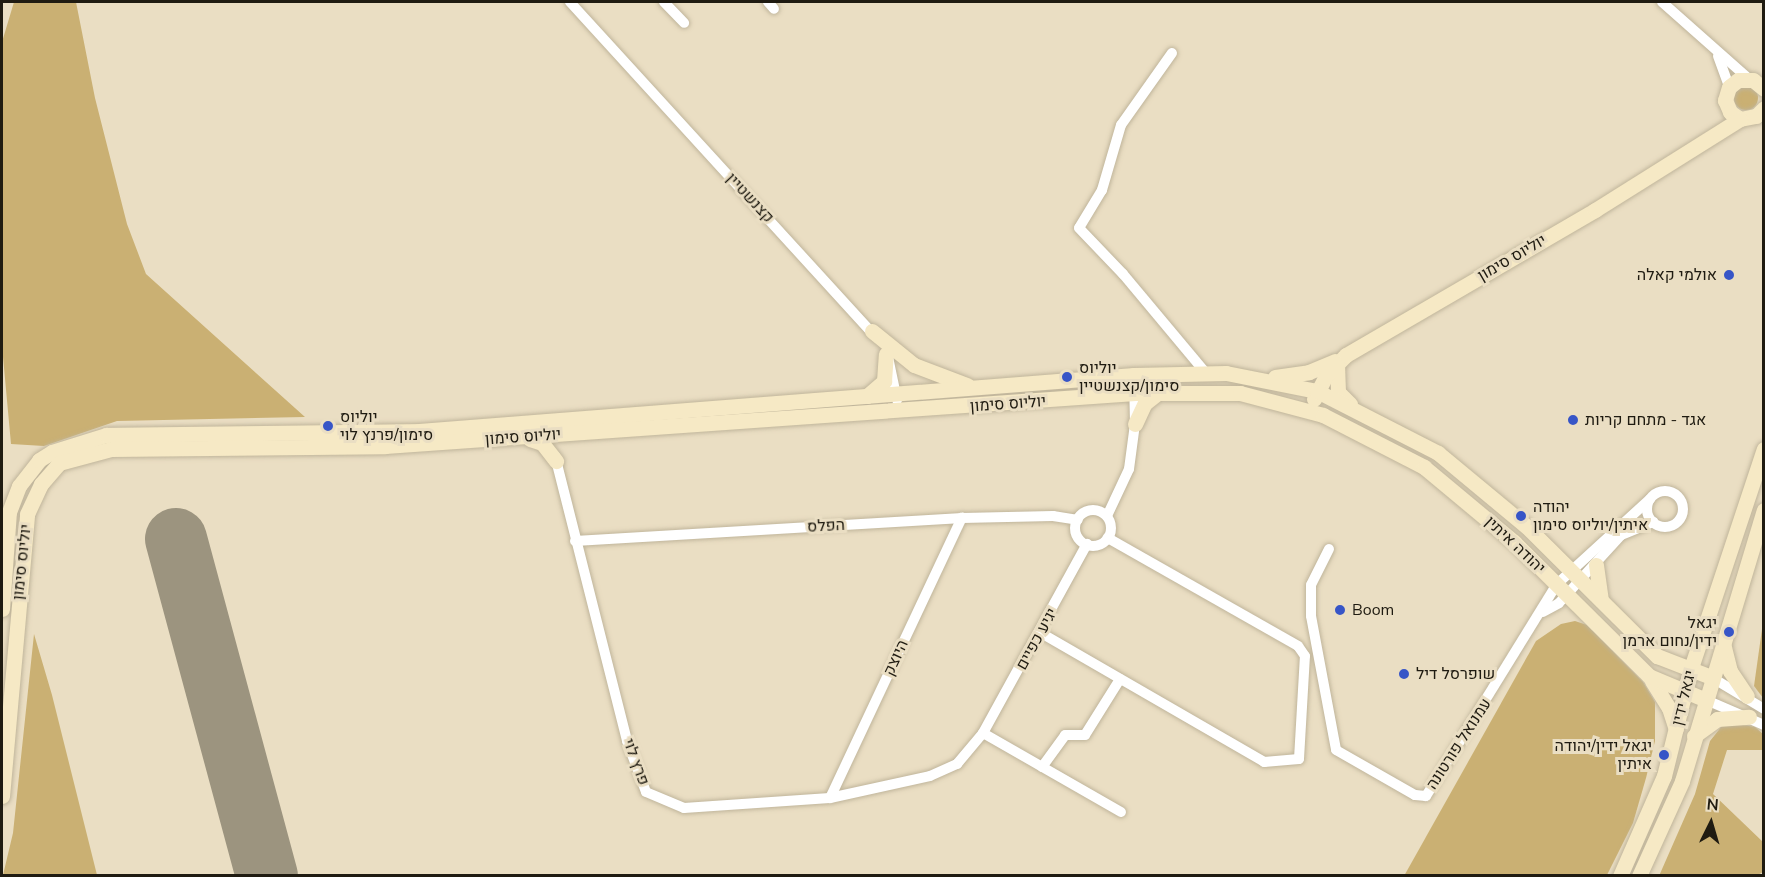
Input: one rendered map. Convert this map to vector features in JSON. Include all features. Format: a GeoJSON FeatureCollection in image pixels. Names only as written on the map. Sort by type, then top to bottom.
{"type":"FeatureCollection","features":[{"type":"Feature","properties":{"kind":"street","name":"קצנשטיין"},"geometry":{"type":"LineString","coordinates":[[570,2],[872,331],[886,354],[897,394],[898,412]]}},
{"type":"Feature","properties":{"kind":"street"},"geometry":{"type":"LineString","coordinates":[[664,2],[684,23]]}},
{"type":"Feature","properties":{"kind":"street"},"geometry":{"type":"LineString","coordinates":[[1662,2],[1715,50],[1764,89]]}},
{"type":"Feature","properties":{"kind":"street"},"geometry":{"type":"LineString","coordinates":[[1715,50],[1729,87],[1717,135]]}},
{"type":"Feature","properties":{"kind":"street"},"geometry":{"type":"LineString","coordinates":[[1172,53],[1121,125],[1102,190],[1079,228],[1123,274],[1205,372]]}},
{"type":"Feature","properties":{"kind":"street"},"geometry":{"type":"LineString","coordinates":[[1729,87],[1748,78]]}},
{"type":"Feature","properties":{"kind":"street"},"geometry":{"type":"LineString","coordinates":[[1726,106],[1740,119],[1761,116]]}},
{"type":"Feature","properties":{"kind":"street","name":"יוליוס סימון"},"geometry":{"type":"LineString","coordinates":[[2,796],[25,522],[41,484],[59,463],[111,449],[376,446],[898,412],[1135,393],[1240,393],[1309,410],[1317,391],[1341,359],[1717,135],[1740,119]]}},
{"type":"Feature","properties":{"kind":"street"},"geometry":{"type":"LineString","coordinates":[[872,331],[902,357],[927,372],[985,388]]}},
{"type":"Feature","properties":{"kind":"street"},"geometry":{"type":"LineString","coordinates":[[866,396],[884,381],[886,354]]}},
{"type":"Feature","properties":{"kind":"street"},"geometry":{"type":"LineString","coordinates":[[1259,378],[1309,372],[1341,359],[1338,392],[1357,409]]}},
{"type":"Feature","properties":{"kind":"street","name":"יוליוס סימון"},"geometry":{"type":"LineString","coordinates":[[2,609],[12,501],[34,466],[64,447],[106,435],[366,433],[1134,375],[1205,372],[1259,378],[1317,391]]}},
{"type":"Feature","properties":{"kind":"street"},"geometry":{"type":"LineString","coordinates":[[1107,516],[1092,510],[1078,520],[1078,537],[1087,544],[1099,545],[1108,538],[1111,527],[1107,516],[1130,469],[1135,424],[1134,375]]}},
{"type":"Feature","properties":{"kind":"street","name":"יהודה איתין"},"geometry":{"type":"LineString","coordinates":[[1317,391],[1408,435],[1469,476],[1576,574],[1657,656],[1690,671],[1711,677]]}},
{"type":"Feature","properties":{"kind":"street"},"geometry":{"type":"LineString","coordinates":[[1135,424],[1145,404],[1160,392]]}},
{"type":"Feature","properties":{"kind":"street","name":"יהודה איתין"},"geometry":{"type":"LineString","coordinates":[[1309,410],[1424,467],[1488,519],[1649,676],[1704,699]]}},
{"type":"Feature","properties":{"kind":"street","name":"פרץ לוי"},"geometry":{"type":"LineString","coordinates":[[547,418],[575,541],[627,741],[646,792],[684,808],[831,798],[930,776],[957,764],[983,733]]}},
{"type":"Feature","properties":{"kind":"street"},"geometry":{"type":"LineString","coordinates":[[556,461],[560,441],[571,433]]}},
{"type":"Feature","properties":{"kind":"street"},"geometry":{"type":"LineString","coordinates":[[522,438],[542,443],[556,461]]}},
{"type":"Feature","properties":{"kind":"street","name":"יגאל ידין"},"geometry":{"type":"LineString","coordinates":[[1620,876],[1656,798],[1690,671],[1764,449]]}},
{"type":"Feature","properties":{"kind":"street"},"geometry":{"type":"LineString","coordinates":[[1660,492],[1672,492],[1683,506],[1681,518],[1671,526],[1653,522],[1622,536],[1596,566],[1576,574],[1650,499],[1660,492]]}},
{"type":"Feature","properties":{"kind":"street"},"geometry":{"type":"LineString","coordinates":[[1650,499],[1647,509],[1653,522]]}},
{"type":"Feature","properties":{"kind":"street","name":"יגאל ידין"},"geometry":{"type":"LineString","coordinates":[[1639,876],[1673,803],[1695,736],[1723,635],[1764,510]]}},
{"type":"Feature","properties":{"kind":"street","name":"הפלס"},"geometry":{"type":"LineString","coordinates":[[575,541],[962,518],[1053,516],[1078,520]]}},
{"type":"Feature","properties":{"kind":"street","name":"היוצק"},"geometry":{"type":"LineString","coordinates":[[831,798],[962,518]]}},
{"type":"Feature","properties":{"kind":"street"},"geometry":{"type":"LineString","coordinates":[[1041,633],[1264,762],[1299,759],[1305,656],[1298,646],[1108,538]]}},
{"type":"Feature","properties":{"kind":"street","name":"יגיע כפיים"},"geometry":{"type":"LineString","coordinates":[[983,733],[1041,633],[1087,544]]}},
{"type":"Feature","properties":{"kind":"street","name":"עמנואל פורטונה"},"geometry":{"type":"LineString","coordinates":[[1329,549],[1311,585],[1311,616],[1336,750],[1414,795],[1425,796],[1433,788],[1543,612],[1576,574]]}},
{"type":"Feature","properties":{"kind":"street"},"geometry":{"type":"LineString","coordinates":[[1596,566],[1601,600]]}},
{"type":"Feature","properties":{"kind":"street"},"geometry":{"type":"LineString","coordinates":[[1657,656],[1681,655],[1703,632]]}},
{"type":"Feature","properties":{"kind":"street"},"geometry":{"type":"LineString","coordinates":[[1723,635],[1730,671],[1747,696]]}},
{"type":"Feature","properties":{"kind":"street"},"geometry":{"type":"LineString","coordinates":[[1649,676],[1663,696],[1676,729]]}},
{"type":"Feature","properties":{"kind":"street"},"geometry":{"type":"LineString","coordinates":[[1711,677],[1747,696],[1764,709]]}},
{"type":"Feature","properties":{"kind":"street"},"geometry":{"type":"LineString","coordinates":[[1042,767],[1065,735],[1085,735],[1120,679]]}},
{"type":"Feature","properties":{"kind":"street"},"geometry":{"type":"LineString","coordinates":[[1704,699],[1764,725]]}},
{"type":"Feature","properties":{"kind":"street"},"geometry":{"type":"LineString","coordinates":[[1695,736],[1717,719],[1749,717]]}},
{"type":"Feature","properties":{"kind":"street"},"geometry":{"type":"LineString","coordinates":[[983,733],[1121,812]]}},
{"type":"Feature","properties":{"kind":"shaded area"},"geometry":{"type":"Polygon","coordinates":[[[14,2],[76,2],[95,98],[127,224],[146,274],[305,417],[117,421],[44,446],[11,444],[2,346],[2,42],[14,2]]]}},
{"type":"Feature","properties":{"kind":"shaded area"},"geometry":{"type":"Polygon","coordinates":[[[1746,86],[1755,89],[1758,98],[1755,107],[1746,110],[1737,107],[1734,98],[1737,89],[1746,86]]]}},
{"type":"Feature","properties":{"kind":"shaded area"},"geometry":{"type":"Polygon","coordinates":[[[1575,621],[1587,625],[1643,682],[1655,702],[1655,741],[1646,778],[1633,823],[1607,875],[1404,876],[1536,641],[1561,624],[1575,621]]]}},
{"type":"Feature","properties":{"kind":"shaded area"},"geometry":{"type":"Polygon","coordinates":[[[1763,622],[1764,698],[1754,686],[1763,622]]]}},
{"type":"Feature","properties":{"kind":"shaded area"},"geometry":{"type":"Polygon","coordinates":[[[34,634],[52,695],[97,875],[3,875],[13,833],[34,634]]]}},
{"type":"Feature","properties":{"kind":"shaded area"},"geometry":{"type":"Polygon","coordinates":[[[1731,723],[1755,727],[1763,734],[1763,750],[1727,750],[1713,794],[1763,842],[1763,872],[1756,876],[1659,876],[1695,794],[1710,741],[1722,726],[1731,723]]]}},
{"type":"Feature","properties":{"kind":"runway"},"geometry":{"type":"LineString","coordinates":[[176,539],[267,876]]}},
{"type":"Feature","properties":{"kind":"place","name":"אולמי קאלה"},"geometry":{"type":"Point","coordinates":[1729,275]}},
{"type":"Feature","properties":{"kind":"place","name":"יוליוס סימון/קצנשטיין"},"geometry":{"type":"Point","coordinates":[1067,377]}},
{"type":"Feature","properties":{"kind":"place","name":"אגד - מתחם קריות"},"geometry":{"type":"Point","coordinates":[1573,420]}},
{"type":"Feature","properties":{"kind":"place","name":"יוליוס סימון/פרנץ לוי"},"geometry":{"type":"Point","coordinates":[328,426]}},
{"type":"Feature","properties":{"kind":"place","name":"יהודה איתין/יוליוס סימון"},"geometry":{"type":"Point","coordinates":[1521,516]}},
{"type":"Feature","properties":{"kind":"place","name":"Boom"},"geometry":{"type":"Point","coordinates":[1340,610]}},
{"type":"Feature","properties":{"kind":"place","name":"יגאל ידין/נחום ארמן"},"geometry":{"type":"Point","coordinates":[1729,632]}},
{"type":"Feature","properties":{"kind":"place","name":"שופרסל דיל"},"geometry":{"type":"Point","coordinates":[1404,674]}},
{"type":"Feature","properties":{"kind":"place","name":"יגאל ידין/יהודה איתין"},"geometry":{"type":"Point","coordinates":[1664,755]}}]}
